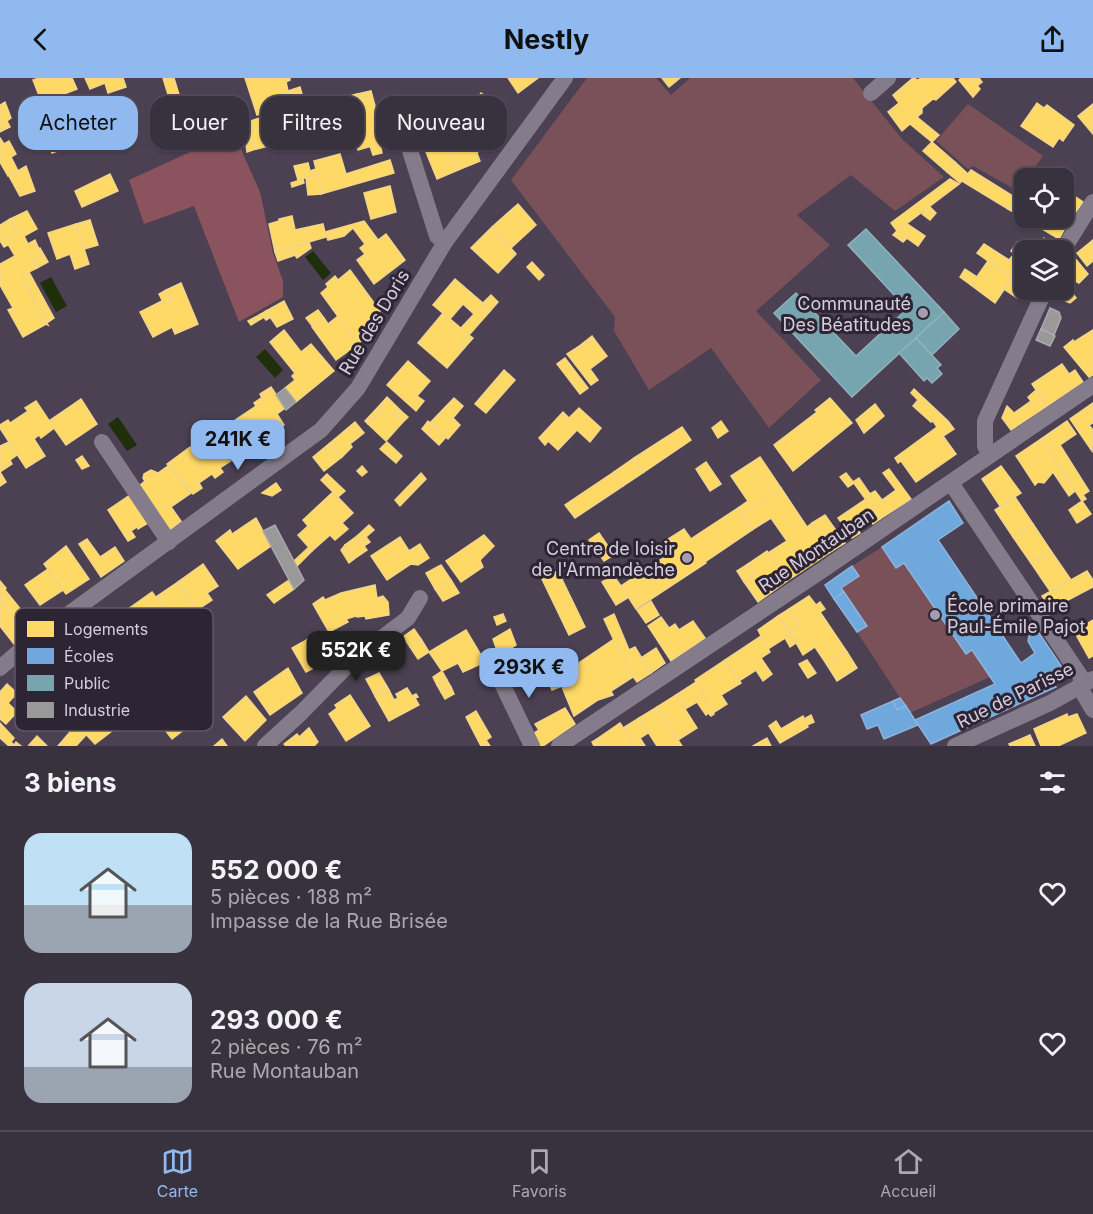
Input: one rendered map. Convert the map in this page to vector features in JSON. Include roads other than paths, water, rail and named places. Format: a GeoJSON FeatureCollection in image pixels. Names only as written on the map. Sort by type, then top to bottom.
{"type":"FeatureCollection","features":[{"type":"Feature","properties":{"kind":"street","name":"Rue des Doris"},"geometry":{"type":"LineString","coordinates":[[78,608],[321,430],[358,388],[445,242],[565,78]]}},
{"type":"Feature","properties":{"kind":"street"},"geometry":{"type":"LineString","coordinates":[[870,93],[888,78]]}},
{"type":"Feature","properties":{"kind":"street"},"geometry":{"type":"LineString","coordinates":[[410,150],[437,236],[445,242]]}},
{"type":"Feature","properties":{"kind":"street"},"geometry":{"type":"LineString","coordinates":[[1069,240],[1093,202]]}},
{"type":"Feature","properties":{"kind":"street"},"geometry":{"type":"LineString","coordinates":[[990,455],[985,446],[985,421],[1040,300]]}},
{"type":"Feature","properties":{"kind":"street","name":"Rue Montauban"},"geometry":{"type":"LineString","coordinates":[[559,746],[1093,385]]}},
{"type":"Feature","properties":{"kind":"street"},"geometry":{"type":"LineString","coordinates":[[102,442],[169,542]]}},
{"type":"Feature","properties":{"kind":"street"},"geometry":{"type":"LineString","coordinates":[[951,483],[1086,683],[1093,710]]}},
{"type":"Feature","properties":{"kind":"street"},"geometry":{"type":"LineString","coordinates":[[265,746],[354,659],[408,618],[420,598]]}},
{"type":"Feature","properties":{"kind":"street","name":"Rue des Doris"},"geometry":{"type":"LineString","coordinates":[[0,668],[15,656]]}},
{"type":"Feature","properties":{"kind":"street"},"geometry":{"type":"LineString","coordinates":[[494,657],[493,665],[532,746]]}},
{"type":"Feature","properties":{"kind":"street","name":"Rue de Parisse"},"geometry":{"type":"LineString","coordinates":[[955,746],[1050,703],[1086,683]]}},
{"type":"Feature","properties":{"kind":"place","name":"Communauté Des Béatitudes"},"geometry":{"type":"Point","coordinates":[923,313]}},
{"type":"Feature","properties":{"kind":"place","name":"Centre de loisir de l'Armandèche"},"geometry":{"type":"Point","coordinates":[687,558]}},
{"type":"Feature","properties":{"kind":"place","name":"École primaire Paul-Émile Pajot"},"geometry":{"type":"Point","coordinates":[935,615]}}]}
